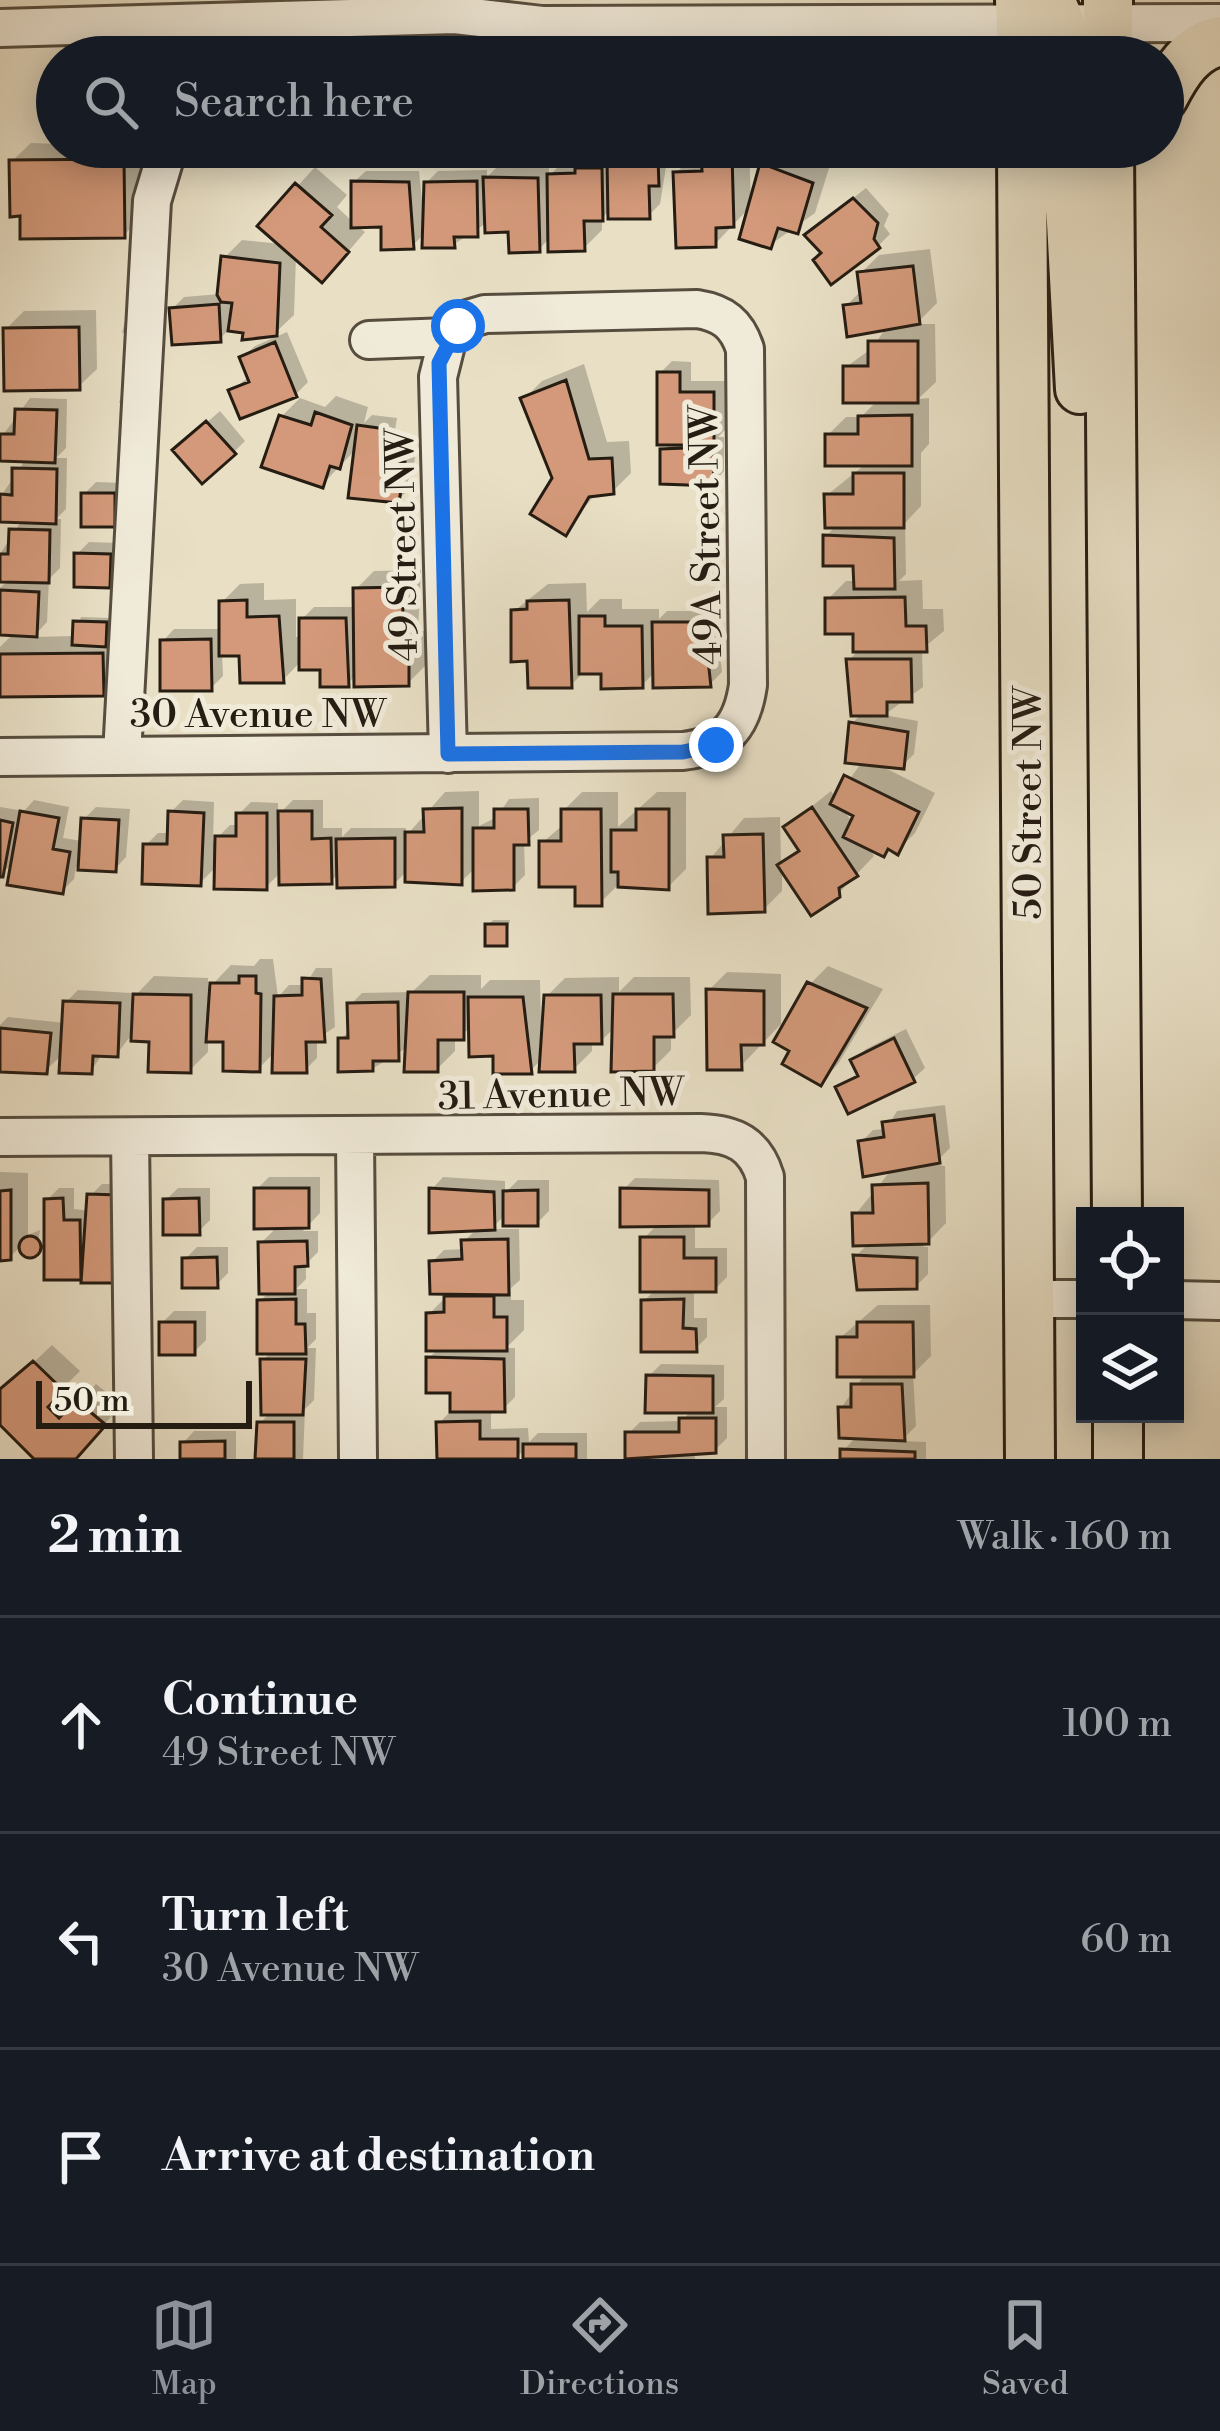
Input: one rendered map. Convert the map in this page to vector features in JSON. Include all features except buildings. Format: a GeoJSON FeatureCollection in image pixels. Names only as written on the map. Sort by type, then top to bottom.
{"type":"FeatureCollection","features":[{"type":"Feature","properties":{"kind":"main road"},"geometry":{"type":"LineString","coordinates":[[1184,62],[1207,44],[1220,41]]}},
{"type":"Feature","properties":{"kind":"main road","name":"50 Street NW"},"geometry":{"type":"LineString","coordinates":[[1022,168],[1030,1459]]}},
{"type":"Feature","properties":{"kind":"main road"},"geometry":{"type":"LineString","coordinates":[[1068,168],[1081,404],[1113,602]]}},
{"type":"Feature","properties":{"kind":"main road"},"geometry":{"type":"LineString","coordinates":[[1109,168],[1117,1207]]}},
{"type":"Feature","properties":{"kind":"main road"},"geometry":{"type":"LineString","coordinates":[[1112,366],[1125,210],[1136,168]]}},
{"type":"Feature","properties":{"kind":"main road"},"geometry":{"type":"LineString","coordinates":[[1118,1423],[1118,1459]]}},
{"type":"Feature","properties":{"kind":"street"},"geometry":{"type":"LineString","coordinates":[[455,15],[519,0]]}},
{"type":"Feature","properties":{"kind":"street"},"geometry":{"type":"LineString","coordinates":[[0,28],[455,15],[542,25],[1220,23]]}},
{"type":"Feature","properties":{"kind":"street"},"geometry":{"type":"LineString","coordinates":[[122,755],[152,201],[162,168]]}},
{"type":"Feature","properties":{"kind":"street","name":"49A Street NW"},"geometry":{"type":"LineString","coordinates":[[448,337],[468,319],[485,314],[674,309],[710,311],[739,331],[745,349],[748,685],[740,721],[729,735]]}},
{"type":"Feature","properties":{"kind":"street"},"geometry":{"type":"LineString","coordinates":[[369,340],[448,337]]}},
{"type":"Feature","properties":{"kind":"street","name":"49 Street NW"},"geometry":{"type":"LineString","coordinates":[[448,337],[438,377],[448,754]]}},
{"type":"Feature","properties":{"kind":"street","name":"30 Avenue NW"},"geometry":{"type":"LineString","coordinates":[[0,757],[683,752],[716,745],[729,735]]}},
{"type":"Feature","properties":{"kind":"street","name":"31 Avenue NW"},"geometry":{"type":"LineString","coordinates":[[0,1137],[721,1133],[750,1148],[759,1159],[766,1190],[766,1459]]}},
{"type":"Feature","properties":{"kind":"street"},"geometry":{"type":"LineString","coordinates":[[130,1137],[134,1459]]}},
{"type":"Feature","properties":{"kind":"street"},"geometry":{"type":"LineString","coordinates":[[355,1137],[358,1459]]}},
{"type":"Feature","properties":{"kind":"street"},"geometry":{"type":"LineString","coordinates":[[1030,1299],[1076,1299]]}},
{"type":"Feature","properties":{"kind":"street"},"geometry":{"type":"LineString","coordinates":[[1184,1300],[1220,1301]]}},
{"type":"Feature","properties":{"kind":"route"},"geometry":{"type":"LineString","coordinates":[[458,326],[448,337],[439,363],[448,754],[683,752],[716,745]]}}]}
